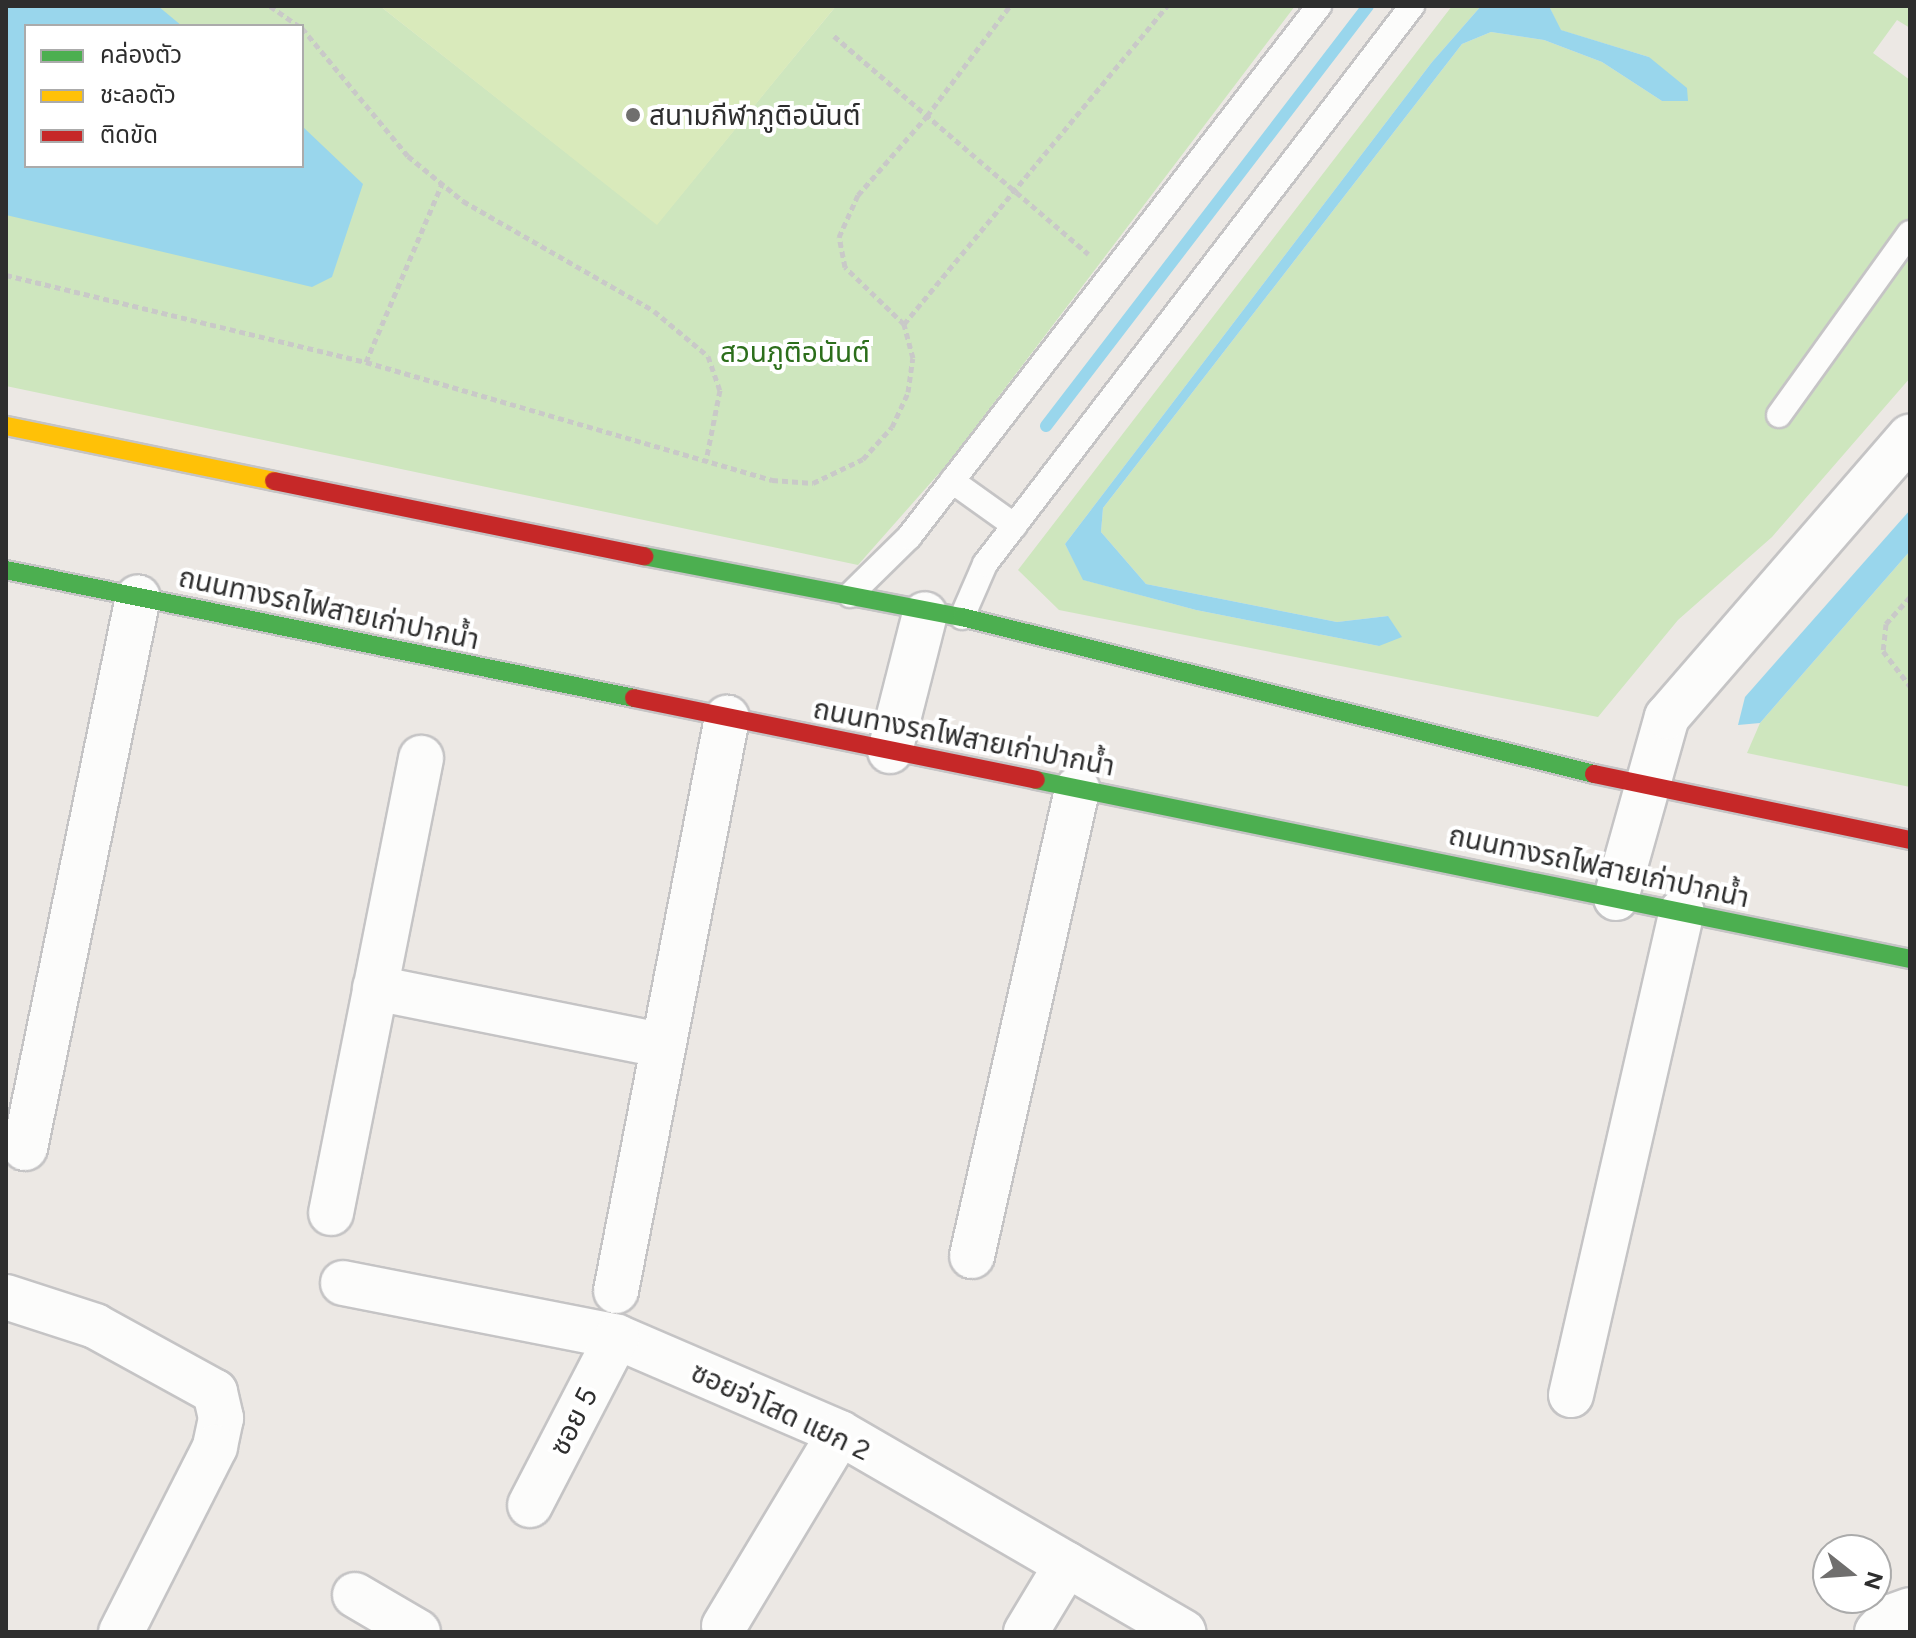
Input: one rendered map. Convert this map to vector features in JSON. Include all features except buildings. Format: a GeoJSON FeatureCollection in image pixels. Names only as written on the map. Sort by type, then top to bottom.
{"type":"FeatureCollection","features":[{"type":"Feature","properties":{"kind":"main road"},"geometry":{"type":"LineString","coordinates":[[6,426],[944,615],[1644,785],[1910,840]]}},
{"type":"Feature","properties":{"kind":"main road","name":"ถนนทางรถไฟสายเก่าปากน้ำ"},"geometry":{"type":"LineString","coordinates":[[6,570],[1910,959]]}},
{"type":"Feature","properties":{"kind":"street"},"geometry":{"type":"LineString","coordinates":[[1616,898],[1644,785],[1667,717],[1910,436]]}},
{"type":"Feature","properties":{"kind":"street"},"geometry":{"type":"LineString","coordinates":[[25,1148],[138,597]]}},
{"type":"Feature","properties":{"kind":"street"},"geometry":{"type":"LineString","coordinates":[[890,751],[944,615]]}},
{"type":"Feature","properties":{"kind":"street"},"geometry":{"type":"LineString","coordinates":[[616,1291],[661,1045],[727,718]]}},
{"type":"Feature","properties":{"kind":"street"},"geometry":{"type":"LineString","coordinates":[[331,1213],[421,758]]}},
{"type":"Feature","properties":{"kind":"street"},"geometry":{"type":"LineString","coordinates":[[972,1256],[1077,789]]}},
{"type":"Feature","properties":{"kind":"street"},"geometry":{"type":"LineString","coordinates":[[1571,1395],[1682,912]]}},
{"type":"Feature","properties":{"kind":"street"},"geometry":{"type":"LineString","coordinates":[[375,988],[661,1045]]}},
{"type":"Feature","properties":{"kind":"street","name":"ซอยจ่าโสด แยก 2"},"geometry":{"type":"LineString","coordinates":[[343,1283],[617,1337],[840,1433],[1183,1632]]}},
{"type":"Feature","properties":{"kind":"street"},"geometry":{"type":"LineString","coordinates":[[6,1297],[95,1326],[215,1392],[221,1418],[215,1447],[121,1632]]}},
{"type":"Feature","properties":{"kind":"street","name":"ซอย 5"},"geometry":{"type":"LineString","coordinates":[[530,1505],[617,1337]]}},
{"type":"Feature","properties":{"kind":"street"},"geometry":{"type":"LineString","coordinates":[[724,1626],[840,1433]]}},
{"type":"Feature","properties":{"kind":"street"},"geometry":{"type":"LineString","coordinates":[[1026,1632],[1067,1564]]}},
{"type":"Feature","properties":{"kind":"street"},"geometry":{"type":"LineString","coordinates":[[355,1595],[418,1632]]}},
{"type":"Feature","properties":{"kind":"street"},"geometry":{"type":"LineString","coordinates":[[1877,1632],[1891,1617],[1910,1610]]}},
{"type":"Feature","properties":{"kind":"lane"},"geometry":{"type":"LineString","coordinates":[[850,595],[909,537],[1319,6]]}},
{"type":"Feature","properties":{"kind":"lane"},"geometry":{"type":"LineString","coordinates":[[944,615],[1412,6]]}},
{"type":"Feature","properties":{"kind":"lane"},"geometry":{"type":"LineString","coordinates":[[1779,415],[1910,233]]}},
{"type":"Feature","properties":{"kind":"lane"},"geometry":{"type":"LineString","coordinates":[[952,481],[1015,526]]}},
{"type":"Feature","properties":{"kind":"path"},"geometry":{"type":"LineString","coordinates":[[270,6],[296,24]]}},
{"type":"Feature","properties":{"kind":"path"},"geometry":{"type":"LineString","coordinates":[[6,275],[366,362],[772,480],[813,483],[863,459],[892,427],[908,392],[913,358],[904,324],[845,267],[839,237],[858,195],[927,116],[1010,6]]}},
{"type":"Feature","properties":{"kind":"path"},"geometry":{"type":"LineString","coordinates":[[904,324],[1167,6]]}},
{"type":"Feature","properties":{"kind":"path"},"geometry":{"type":"LineString","coordinates":[[304,32],[408,156],[463,201],[654,311],[708,356],[720,390],[706,461]]}},
{"type":"Feature","properties":{"kind":"path"},"geometry":{"type":"LineString","coordinates":[[834,36],[1112,274]]}},
{"type":"Feature","properties":{"kind":"path"},"geometry":{"type":"LineString","coordinates":[[366,362],[442,184]]}},
{"type":"Feature","properties":{"kind":"path"},"geometry":{"type":"LineString","coordinates":[[1910,597],[1886,624],[1883,651],[1910,686]]}},
{"type":"Feature","properties":{"kind":"green space","name":"สวนภูติอนันต์"},"geometry":{"type":"Polygon","coordinates":[[[6,6],[380,6],[657,224],[836,6],[1295,6],[949,462],[858,565],[6,386],[6,6]]]}},
{"type":"Feature","properties":{"kind":"green space","name":"สนามกีฬาภูติอนันต์"},"geometry":{"type":"Polygon","coordinates":[[[380,6],[836,6],[657,225],[380,6]]]}},
{"type":"Feature","properties":{"kind":"green space"},"geometry":{"type":"Polygon","coordinates":[[[1452,6],[1481,6],[1432,62],[1065,544],[1084,580],[1196,610],[1379,646],[1388,616],[1337,622],[1146,584],[1101,532],[1103,508],[1462,44],[1491,32],[1544,40],[1602,62],[1662,101],[1649,57],[1560,30],[1549,6],[1910,6],[1910,28],[1897,20],[1873,53],[1910,80],[1910,378],[1772,537],[1678,620],[1598,717],[1059,610],[1018,570],[1452,6]]]}},
{"type":"Feature","properties":{"kind":"green space"},"geometry":{"type":"Polygon","coordinates":[[[1910,551],[1910,787],[1747,753],[1760,723],[1910,551]]]}},
{"type":"Feature","properties":{"kind":"water"},"geometry":{"type":"Polygon","coordinates":[[[6,6],[158,6],[180,24],[24,24],[24,168],[304,168],[304,128],[363,184],[332,277],[312,287],[6,215],[6,6]]]}},
{"type":"Feature","properties":{"kind":"water"},"geometry":{"type":"Polygon","coordinates":[[[1481,6],[1549,6],[1561,30],[1649,57],[1687,88],[1688,101],[1662,101],[1602,62],[1544,40],[1491,32],[1462,44],[1103,508],[1101,532],[1146,584],[1337,622],[1388,616],[1402,637],[1379,646],[1196,610],[1083,580],[1065,544],[1432,62],[1481,6]]]}},
{"type":"Feature","properties":{"kind":"water"},"geometry":{"type":"Polygon","coordinates":[[[1910,510],[1910,551],[1760,723],[1738,725],[1745,697],[1910,510]]]}},
{"type":"Feature","properties":{"kind":"waterway"},"geometry":{"type":"LineString","coordinates":[[1046,426],[1368,6]]}},
{"type":"Feature","properties":{"kind":"traffic: fast"},"geometry":{"type":"LineString","coordinates":[[644,556],[962,617],[1594,774]]}},
{"type":"Feature","properties":{"kind":"traffic: fast"},"geometry":{"type":"LineString","coordinates":[[6,570],[634,698]]}},
{"type":"Feature","properties":{"kind":"traffic: fast"},"geometry":{"type":"LineString","coordinates":[[1036,780],[1910,959]]}},
{"type":"Feature","properties":{"kind":"traffic: slow"},"geometry":{"type":"LineString","coordinates":[[6,426],[274,481]]}},
{"type":"Feature","properties":{"kind":"traffic: jam"},"geometry":{"type":"LineString","coordinates":[[274,481],[644,556]]}},
{"type":"Feature","properties":{"kind":"traffic: jam"},"geometry":{"type":"LineString","coordinates":[[634,698],[1036,780]]}},
{"type":"Feature","properties":{"kind":"traffic: jam"},"geometry":{"type":"LineString","coordinates":[[1594,774],[1910,840]]}},
{"type":"Feature","properties":{"kind":"place","name":"สนามกีฬาภูติอนันต์"},"geometry":{"type":"Point","coordinates":[633,115]}}]}
